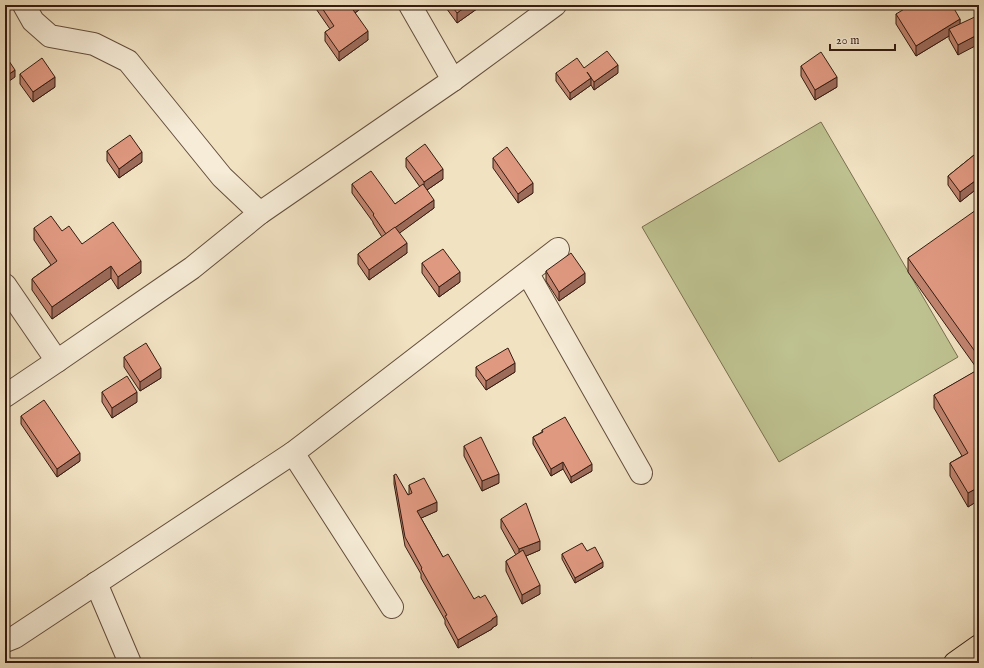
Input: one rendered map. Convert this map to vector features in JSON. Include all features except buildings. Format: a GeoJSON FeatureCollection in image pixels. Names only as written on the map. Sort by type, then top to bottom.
{"type":"FeatureCollection","features":[{"type":"Feature","properties":{"kind":"main road"},"geometry":{"type":"LineString","coordinates":[[955,663],[979,646]]}},
{"type":"Feature","properties":{"kind":"street"},"geometry":{"type":"LineString","coordinates":[[24,5],[33,21],[50,36],[94,44],[128,61],[222,178],[260,213]]}},
{"type":"Feature","properties":{"kind":"street"},"geometry":{"type":"LineString","coordinates":[[410,5],[453,80]]}},
{"type":"Feature","properties":{"kind":"street"},"geometry":{"type":"LineString","coordinates":[[5,396],[192,268],[260,213],[453,80],[555,5]]}},
{"type":"Feature","properties":{"kind":"street"},"geometry":{"type":"LineString","coordinates":[[5,641],[15,637],[293,453],[528,274],[558,249]]}},
{"type":"Feature","properties":{"kind":"street"},"geometry":{"type":"LineString","coordinates":[[528,274],[641,473]]}},
{"type":"Feature","properties":{"kind":"street"},"geometry":{"type":"LineString","coordinates":[[5,286],[57,361]]}},
{"type":"Feature","properties":{"kind":"street"},"geometry":{"type":"LineString","coordinates":[[293,453],[392,607]]}},
{"type":"Feature","properties":{"kind":"street"},"geometry":{"type":"LineString","coordinates":[[96,583],[130,663]]}},
{"type":"Feature","properties":{"kind":"green space"},"geometry":{"type":"Polygon","coordinates":[[[821,122],[958,357],[779,462],[642,227],[821,122]]]}}]}
